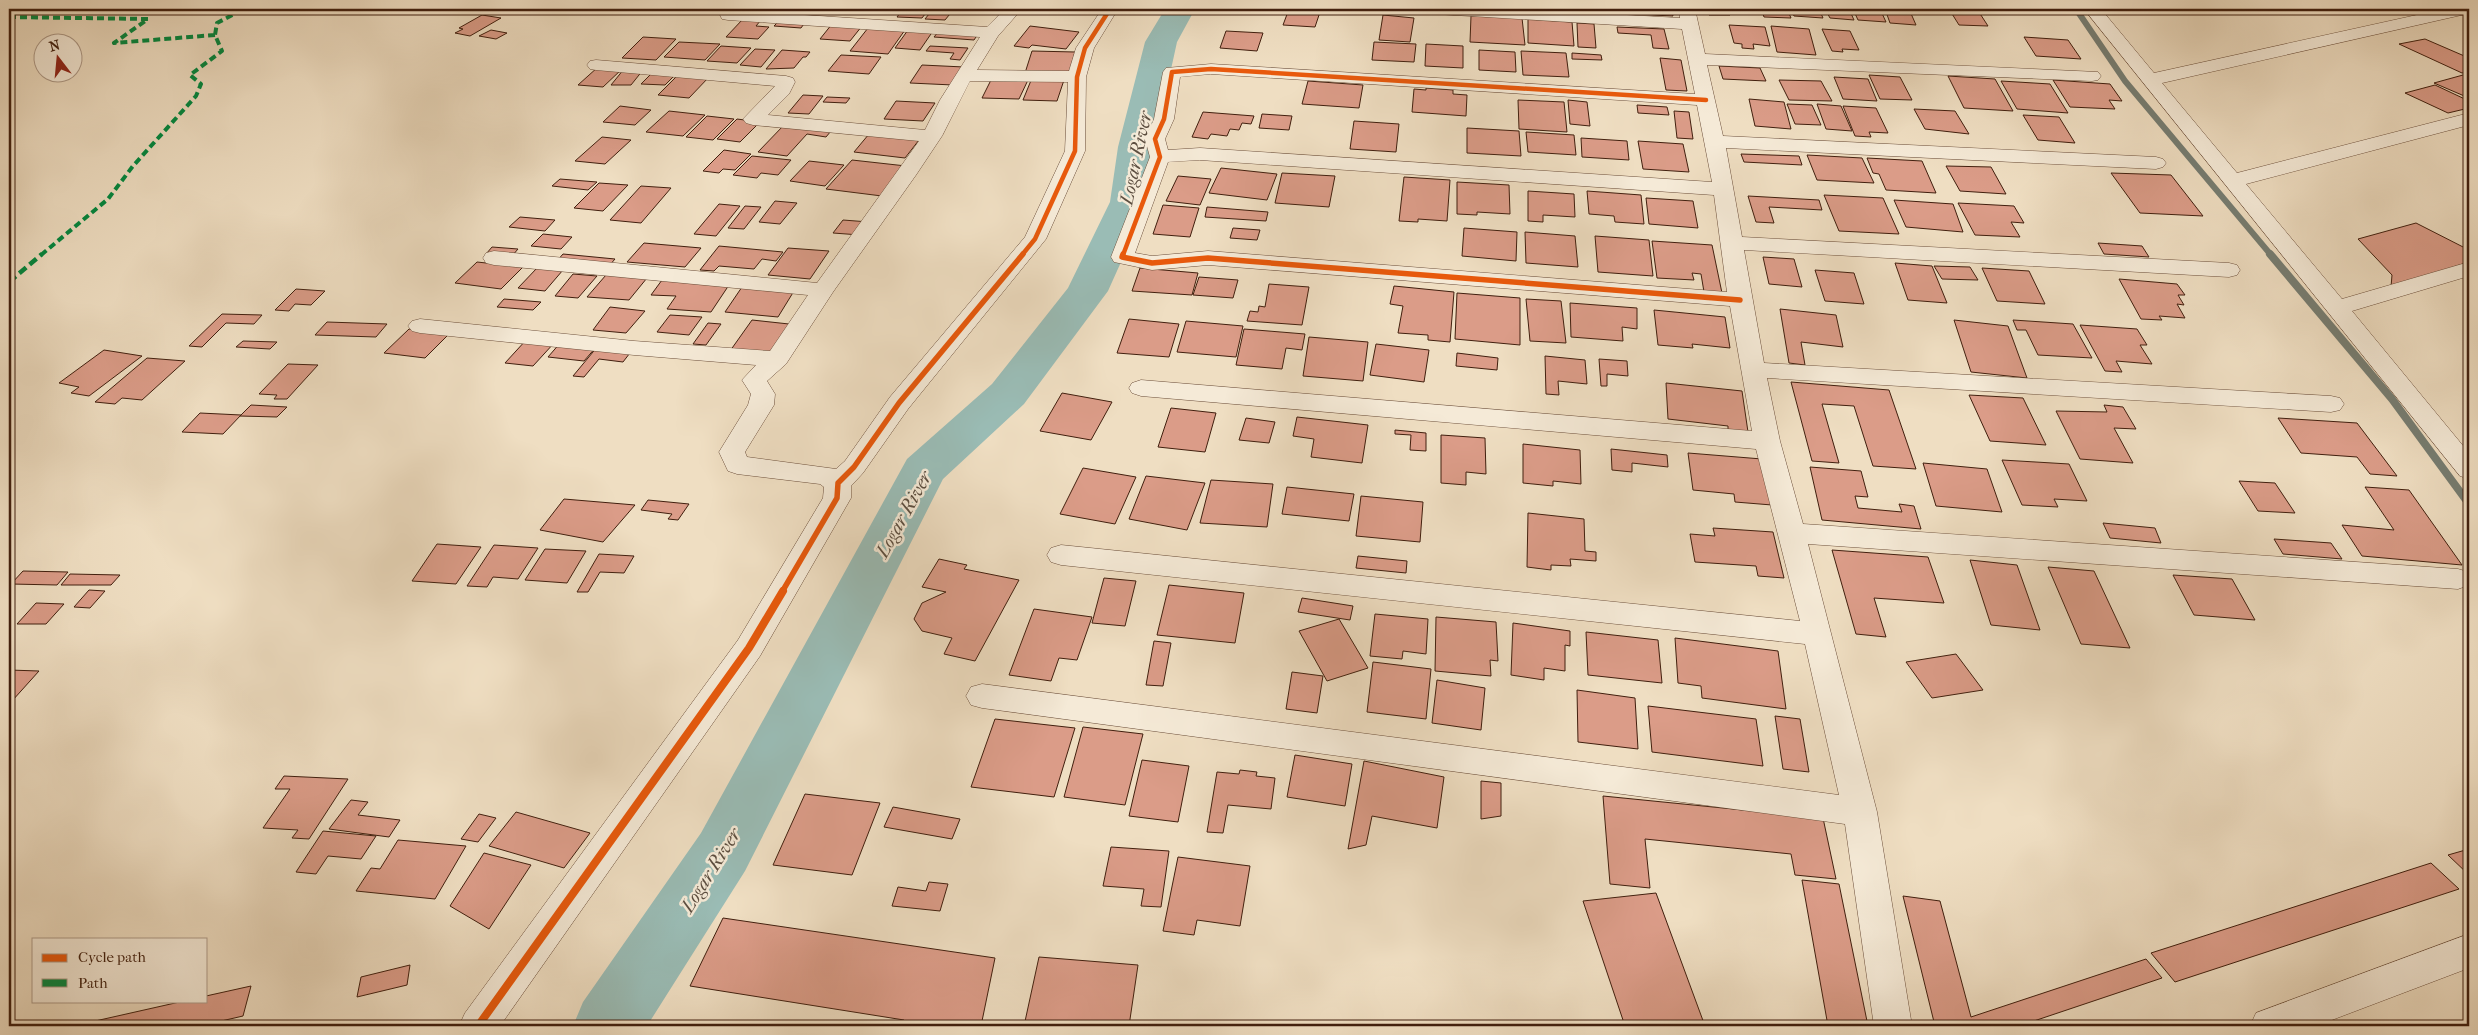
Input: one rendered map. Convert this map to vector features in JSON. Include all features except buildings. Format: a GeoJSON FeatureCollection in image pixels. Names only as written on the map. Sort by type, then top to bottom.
{"type":"FeatureCollection","features":[{"type":"Feature","properties":{"kind":"street"},"geometry":{"type":"LineString","coordinates":[[838,483],[827,476],[737,465],[732,452],[761,405],[763,394],[754,380],[777,359],[823,290],[932,136],[949,100],[966,76],[991,33],[1014,9]]}},
{"type":"Feature","properties":{"kind":"street"},"geometry":{"type":"LineString","coordinates":[[478,1026],[749,648],[836,498],[838,483],[854,467],[899,403],[1035,239],[1074,150],[1078,77],[1085,48],[1110,9]]}},
{"type":"Feature","properties":{"kind":"street"},"geometry":{"type":"LineString","coordinates":[[1437,9],[1689,17],[1724,189],[1740,300],[1767,441],[1818,634],[1860,812],[1893,1026]]}},
{"type":"Feature","properties":{"kind":"street"},"geometry":{"type":"LineString","coordinates":[[2092,9],[2469,470]]}},
{"type":"Feature","properties":{"kind":"street"},"geometry":{"type":"LineString","coordinates":[[2150,80],[2466,9]]}},
{"type":"Feature","properties":{"kind":"street"},"geometry":{"type":"LineString","coordinates":[[728,15],[991,33]]}},
{"type":"Feature","properties":{"kind":"street"},"geometry":{"type":"LineString","coordinates":[[1698,59],[2092,76]]}},
{"type":"Feature","properties":{"kind":"street"},"geometry":{"type":"LineString","coordinates":[[596,66],[786,82],[782,90],[753,119],[932,136]]}},
{"type":"Feature","properties":{"kind":"street"},"geometry":{"type":"LineString","coordinates":[[1706,100],[1211,69],[1172,72],[1164,119],[1155,139],[1160,157],[1122,257],[1152,263],[1208,258],[1740,300]]}},
{"type":"Feature","properties":{"kind":"street"},"geometry":{"type":"LineString","coordinates":[[966,76],[1078,77]]}},
{"type":"Feature","properties":{"kind":"street"},"geometry":{"type":"LineString","coordinates":[[2232,181],[2469,119]]}},
{"type":"Feature","properties":{"kind":"street"},"geometry":{"type":"LineString","coordinates":[[1715,142],[2156,163]]}},
{"type":"Feature","properties":{"kind":"street"},"geometry":{"type":"LineString","coordinates":[[1160,157],[1200,154],[1724,189]]}},
{"type":"Feature","properties":{"kind":"street"},"geometry":{"type":"LineString","coordinates":[[1732,243],[2228,270]]}},
{"type":"Feature","properties":{"kind":"street"},"geometry":{"type":"LineString","coordinates":[[494,258],[641,274],[823,290]]}},
{"type":"Feature","properties":{"kind":"street"},"geometry":{"type":"LineString","coordinates":[[2337,308],[2469,269]]}},
{"type":"Feature","properties":{"kind":"street"},"geometry":{"type":"LineString","coordinates":[[420,326],[634,348],[777,359]]}},
{"type":"Feature","properties":{"kind":"street"},"geometry":{"type":"LineString","coordinates":[[1754,370],[2331,404]]}},
{"type":"Feature","properties":{"kind":"street"},"geometry":{"type":"LineString","coordinates":[[1141,388],[1767,441]]}},
{"type":"Feature","properties":{"kind":"street"},"geometry":{"type":"LineString","coordinates":[[1792,533],[2458,580]]}},
{"type":"Feature","properties":{"kind":"street"},"geometry":{"type":"LineString","coordinates":[[1061,555],[1818,634]]}},
{"type":"Feature","properties":{"kind":"street"},"geometry":{"type":"LineString","coordinates":[[982,696],[1860,812]]}},
{"type":"Feature","properties":{"kind":"street"},"geometry":{"type":"LineString","coordinates":[[2269,1026],[2469,951]]}},
{"type":"Feature","properties":{"kind":"waterway","name":"Logar River"},"geometry":{"type":"LineString","coordinates":[[608,1026],[723,852],[924,470],[1008,394],[1087,291],[1129,202],[1136,147],[1161,42],[1180,9]]}},
{"type":"Feature","properties":{"kind":"waterway"},"geometry":{"type":"LineString","coordinates":[[2076,9],[2125,81],[2271,255]]}},
{"type":"Feature","properties":{"kind":"waterway"},"geometry":{"type":"LineString","coordinates":[[2270,254],[2392,399],[2469,504]]}},
{"type":"Feature","properties":{"kind":"marked path"},"geometry":{"type":"LineString","coordinates":[[9,282],[108,199],[133,166],[196,96],[201,84],[190,75],[222,51],[215,35],[217,23],[244,9]]}},
{"type":"Feature","properties":{"kind":"marked path"},"geometry":{"type":"LineString","coordinates":[[9,17],[148,19],[114,43],[215,35]]}},
{"type":"Feature","properties":{"kind":"cycle path"},"geometry":{"type":"LineString","coordinates":[[478,1026],[749,648],[837,498],[838,483],[854,467],[899,403],[1035,239],[1075,151],[1077,77],[1085,48],[1110,9]]}},
{"type":"Feature","properties":{"kind":"cycle path"},"geometry":{"type":"LineString","coordinates":[[1706,100],[1211,69],[1172,72],[1164,119],[1155,139],[1160,157],[1122,257],[1152,263],[1208,258],[1740,300]]}}]}
